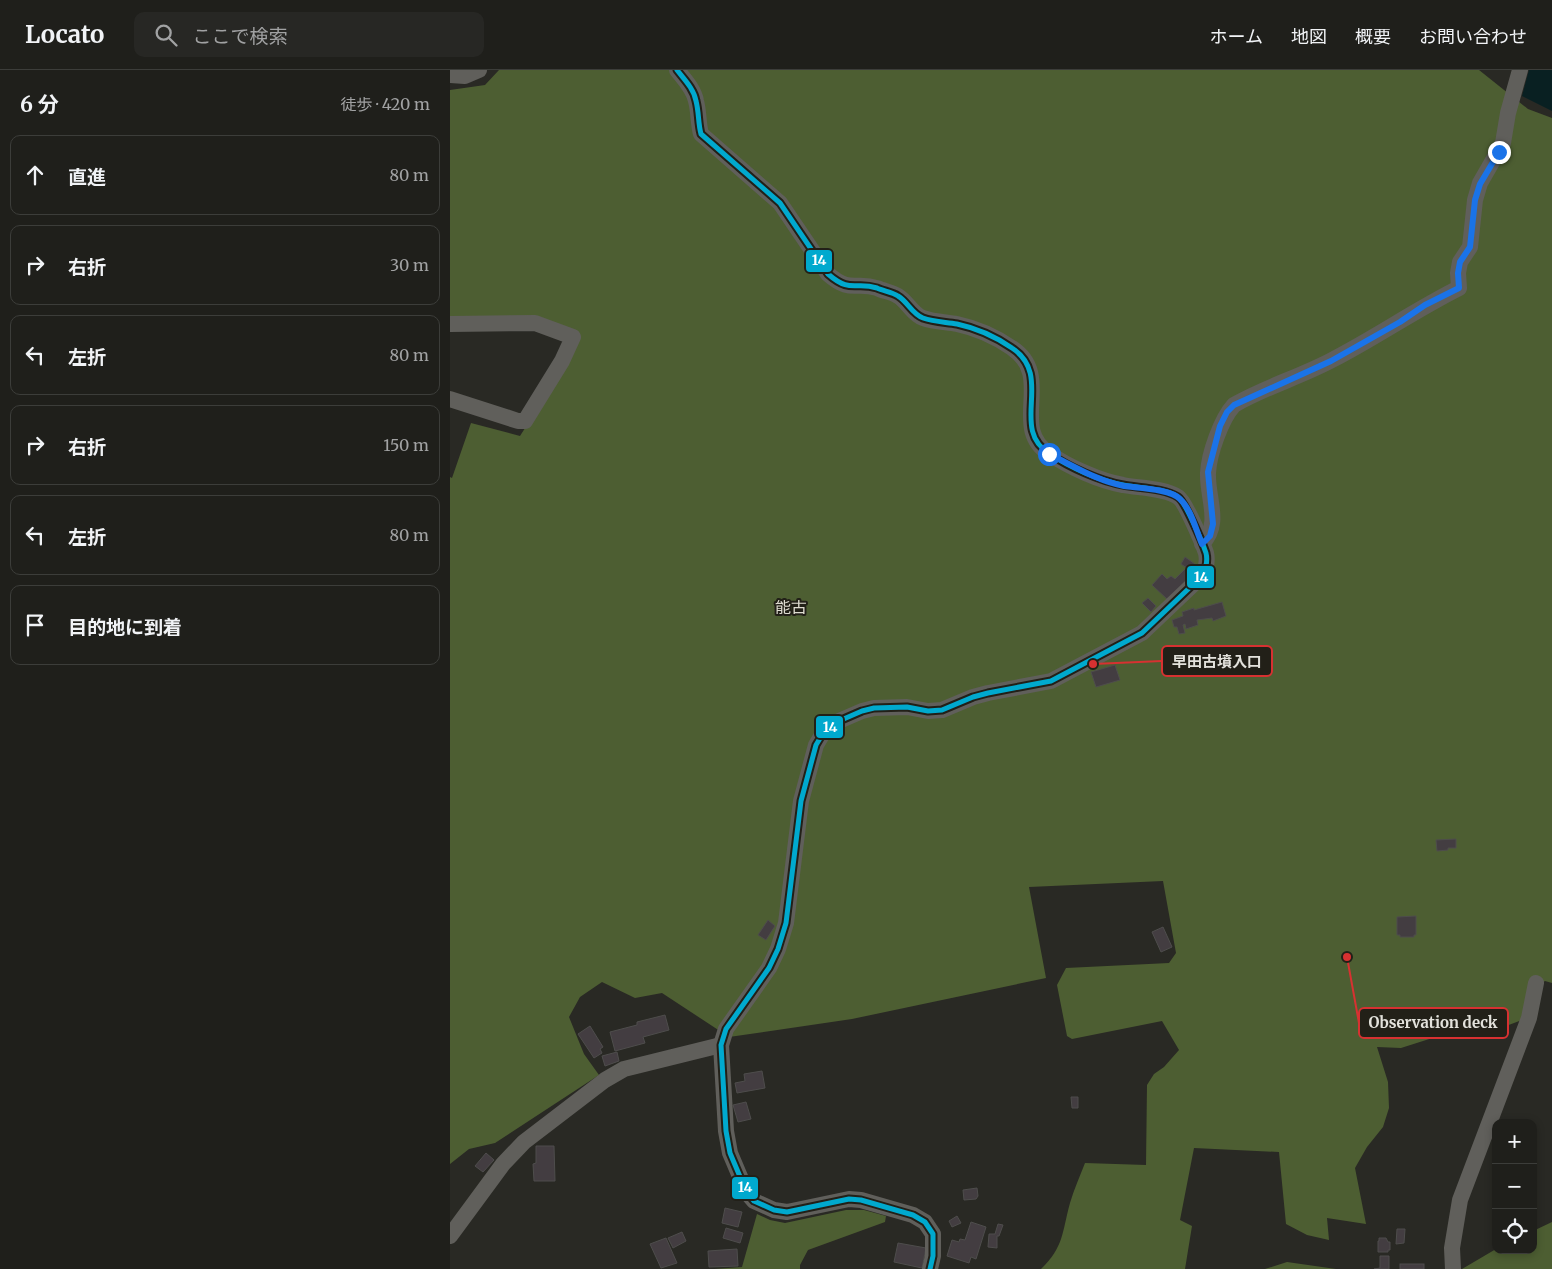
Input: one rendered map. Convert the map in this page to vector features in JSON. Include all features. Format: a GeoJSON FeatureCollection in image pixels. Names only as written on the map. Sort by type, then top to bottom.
{"type":"FeatureCollection","features":[{"type":"Feature","properties":{"kind":"street"},"geometry":{"type":"LineString","coordinates":[[450,75],[465,76],[479,70]]}},
{"type":"Feature","properties":{"kind":"street"},"geometry":{"type":"LineString","coordinates":[[677,70],[690,87],[696,100],[698,124],[701,134],[780,203],[828,274],[837,282],[848,287],[873,287],[898,296],[921,317],[931,321],[959,324],[976,330],[1014,349],[1024,359],[1032,377],[1031,430],[1042,448],[1049,454],[1100,479],[1122,485],[1170,493],[1179,497],[1187,506],[1206,554],[1207,565],[1203,575],[1159,619],[1142,633],[1051,681],[988,693],[942,710],[928,711],[907,707],[874,708],[839,721],[822,735],[816,745],[801,801],[791,895],[781,940],[769,968],[726,1029],[721,1045],[726,1131],[730,1153],[748,1194],[754,1201],[774,1210],[787,1212],[849,1199],[861,1200],[913,1215],[925,1222],[933,1234],[933,1256],[930,1269]]}},
{"type":"Feature","properties":{"kind":"street"},"geometry":{"type":"LineString","coordinates":[[1202,544],[1210,536],[1213,524],[1208,472],[1220,426],[1227,412],[1234,405],[1331,361],[1392,327],[1425,305],[1459,288],[1458,273],[1460,262],[1470,247],[1475,200],[1480,184],[1503,144],[1508,113],[1520,70]]}},
{"type":"Feature","properties":{"kind":"street"},"geometry":{"type":"LineString","coordinates":[[450,324],[535,324],[573,337],[562,361],[525,421],[518,421],[450,399]]}},
{"type":"Feature","properties":{"kind":"street"},"geometry":{"type":"LineString","coordinates":[[1453,1269],[1452,1248],[1460,1200],[1529,1018],[1536,983]]}},
{"type":"Feature","properties":{"kind":"street"},"geometry":{"type":"LineString","coordinates":[[450,1236],[503,1164],[524,1142],[605,1080],[624,1069],[721,1045]]}},
{"type":"Feature","properties":{"kind":"green space"},"geometry":{"type":"Polygon","coordinates":[[[499,70],[1479,70],[1528,109],[1552,118],[1552,983],[1545,981],[1531,990],[1527,1018],[1482,1035],[1445,1034],[1401,1048],[1377,1047],[1388,1082],[1389,1108],[1383,1127],[1367,1147],[1355,1168],[1366,1224],[1327,1218],[1329,1240],[1307,1235],[1286,1224],[1279,1152],[1194,1148],[1180,1220],[1192,1226],[1185,1269],[1041,1269],[1049,1261],[1061,1239],[1072,1198],[1085,1163],[1146,1165],[1147,1085],[1154,1074],[1164,1067],[1179,1050],[1162,1021],[1072,1039],[1067,1036],[1057,985],[1066,968],[1169,963],[1176,953],[1163,881],[1029,887],[1046,978],[852,1019],[729,1037],[662,993],[635,998],[602,982],[580,997],[569,1017],[584,1054],[599,1075],[495,1143],[469,1149],[450,1164],[450,477],[452,478],[471,423],[520,436],[570,357],[578,334],[450,320],[450,90],[485,85],[499,70]]]}},
{"type":"Feature","properties":{"kind":"green space"},"geometry":{"type":"Polygon","coordinates":[[[846,1210],[864,1210],[886,1216],[885,1222],[808,1250],[800,1265],[800,1269],[714,1269],[742,1267],[757,1214],[770,1220],[785,1223],[846,1210]]]}},
{"type":"Feature","properties":{"kind":"green space"},"geometry":{"type":"Polygon","coordinates":[[[1552,1222],[1552,1269],[1462,1269],[1492,1251],[1492,1254],[1537,1254],[1537,1229],[1552,1222]]]}},
{"type":"Feature","properties":{"kind":"green space"},"geometry":{"type":"Polygon","coordinates":[[[1287,1262],[1336,1269],[1265,1269],[1287,1262]]]}},
{"type":"Feature","properties":{"kind":"water"},"geometry":{"type":"Polygon","coordinates":[[[1529,70],[1552,70],[1552,111],[1522,96],[1529,70]]]}},
{"type":"Feature","properties":{"kind":"building"},"geometry":{"type":"Polygon","coordinates":[[[1185,557],[1195,564],[1191,571],[1181,564],[1185,557]]]}},
{"type":"Feature","properties":{"kind":"building"},"geometry":{"type":"Polygon","coordinates":[[[1185,569],[1192,575],[1168,600],[1152,585],[1162,574],[1167,579],[1171,576],[1175,579],[1185,569]]]}},
{"type":"Feature","properties":{"kind":"building"},"geometry":{"type":"Polygon","coordinates":[[[1148,598],[1156,606],[1151,612],[1142,603],[1148,598]]]}},
{"type":"Feature","properties":{"kind":"building"},"geometry":{"type":"Polygon","coordinates":[[[1222,602],[1226,616],[1213,621],[1212,618],[1197,620],[1198,625],[1186,629],[1185,624],[1183,625],[1185,633],[1179,634],[1177,627],[1174,627],[1172,620],[1183,616],[1182,612],[1222,602]]]}},
{"type":"Feature","properties":{"kind":"building"},"geometry":{"type":"Polygon","coordinates":[[[1115,665],[1120,680],[1096,687],[1091,672],[1115,665]]]}},
{"type":"Feature","properties":{"kind":"building"},"geometry":{"type":"Polygon","coordinates":[[[1456,839],[1456,848],[1437,851],[1436,840],[1456,839]]]}},
{"type":"Feature","properties":{"kind":"building"},"geometry":{"type":"Polygon","coordinates":[[[1416,916],[1416,935],[1414,937],[1400,937],[1400,935],[1397,935],[1397,917],[1416,916]]]}},
{"type":"Feature","properties":{"kind":"building"},"geometry":{"type":"Polygon","coordinates":[[[768,920],[775,926],[766,940],[758,935],[768,920]]]}},
{"type":"Feature","properties":{"kind":"building"},"geometry":{"type":"Polygon","coordinates":[[[1163,927],[1172,947],[1161,952],[1152,932],[1163,927]]]}},
{"type":"Feature","properties":{"kind":"building"},"geometry":{"type":"Polygon","coordinates":[[[665,1015],[669,1030],[643,1037],[645,1043],[615,1051],[610,1032],[637,1025],[637,1022],[665,1015]]]}},
{"type":"Feature","properties":{"kind":"building"},"geometry":{"type":"Polygon","coordinates":[[[590,1026],[603,1047],[600,1049],[602,1053],[594,1058],[578,1034],[590,1026]]]}},
{"type":"Feature","properties":{"kind":"building"},"geometry":{"type":"Polygon","coordinates":[[[617,1052],[619,1061],[605,1066],[602,1056],[617,1052]]]}},
{"type":"Feature","properties":{"kind":"building"},"geometry":{"type":"Polygon","coordinates":[[[762,1071],[765,1088],[737,1093],[735,1083],[745,1081],[744,1074],[762,1071]]]}},
{"type":"Feature","properties":{"kind":"building"},"geometry":{"type":"Polygon","coordinates":[[[1071,1097],[1078,1097],[1078,1108],[1072,1108],[1071,1097]]]}},
{"type":"Feature","properties":{"kind":"building"},"geometry":{"type":"Polygon","coordinates":[[[746,1102],[751,1119],[738,1122],[733,1105],[746,1102]]]}},
{"type":"Feature","properties":{"kind":"building"},"geometry":{"type":"Polygon","coordinates":[[[536,1146],[554,1146],[555,1181],[534,1181],[533,1164],[536,1163],[536,1146]]]}},
{"type":"Feature","properties":{"kind":"building"},"geometry":{"type":"Polygon","coordinates":[[[486,1153],[494,1160],[483,1172],[475,1166],[486,1153]]]}},
{"type":"Feature","properties":{"kind":"building"},"geometry":{"type":"Polygon","coordinates":[[[977,1188],[978,1196],[976,1199],[964,1200],[963,1190],[977,1188]]]}},
{"type":"Feature","properties":{"kind":"building"},"geometry":{"type":"Polygon","coordinates":[[[725,1208],[742,1212],[738,1227],[722,1223],[725,1208]]]}},
{"type":"Feature","properties":{"kind":"building"},"geometry":{"type":"Polygon","coordinates":[[[957,1216],[961,1223],[952,1227],[949,1221],[957,1216]]]}},
{"type":"Feature","properties":{"kind":"building"},"geometry":{"type":"Polygon","coordinates":[[[971,1222],[986,1227],[976,1259],[971,1257],[969,1263],[947,1256],[952,1240],[959,1242],[960,1239],[965,1240],[971,1222]]]}},
{"type":"Feature","properties":{"kind":"building"},"geometry":{"type":"Polygon","coordinates":[[[998,1224],[1003,1225],[999,1236],[997,1236],[997,1248],[988,1247],[989,1234],[995,1234],[998,1224]]]}},
{"type":"Feature","properties":{"kind":"building"},"geometry":{"type":"Polygon","coordinates":[[[726,1228],[743,1233],[740,1243],[723,1238],[726,1228]]]}},
{"type":"Feature","properties":{"kind":"building"},"geometry":{"type":"Polygon","coordinates":[[[1397,1229],[1405,1229],[1404,1243],[1396,1244],[1397,1229]]]}},
{"type":"Feature","properties":{"kind":"building"},"geometry":{"type":"Polygon","coordinates":[[[682,1232],[686,1241],[673,1248],[668,1238],[682,1232]]]}},
{"type":"Feature","properties":{"kind":"building"},"geometry":{"type":"Polygon","coordinates":[[[666,1238],[677,1263],[661,1268],[650,1244],[666,1238]]]}},
{"type":"Feature","properties":{"kind":"building"},"geometry":{"type":"Polygon","coordinates":[[[1379,1238],[1386,1238],[1390,1242],[1390,1250],[1388,1252],[1378,1252],[1379,1238]]]}},
{"type":"Feature","properties":{"kind":"building"},"geometry":{"type":"Polygon","coordinates":[[[898,1243],[926,1248],[922,1268],[894,1262],[898,1243]]]}},
{"type":"Feature","properties":{"kind":"building"},"geometry":{"type":"Polygon","coordinates":[[[737,1249],[738,1266],[709,1267],[708,1251],[737,1249]]]}},
{"type":"Feature","properties":{"kind":"building"},"geometry":{"type":"Polygon","coordinates":[[[1380,1256],[1389,1256],[1389,1269],[1374,1269],[1380,1268],[1380,1256]]]}},
{"type":"Feature","properties":{"kind":"building"},"geometry":{"type":"Polygon","coordinates":[[[1400,1264],[1424,1264],[1424,1269],[1400,1269],[1400,1264]]]}},
{"type":"Feature","properties":{"kind":"transit line","name":"14"},"geometry":{"type":"LineString","coordinates":[[677,70],[695,97],[701,134],[780,203],[828,274],[842,284],[870,286],[893,293],[923,318],[971,328],[993,337],[1012,348],[1024,360],[1030,373],[1032,387],[1032,431],[1038,443],[1058,459],[1095,477],[1123,485],[1166,492],[1178,497],[1189,514],[1206,553],[1207,559],[1203,575],[1142,633],[1051,681],[988,693],[942,710],[928,711],[907,707],[874,708],[862,711],[831,726],[816,745],[801,801],[786,923],[778,949],[769,968],[726,1029],[721,1045],[726,1131],[730,1153],[748,1194],[754,1201],[774,1210],[787,1212],[849,1199],[861,1200],[913,1215],[925,1222],[933,1234],[933,1256],[930,1269]]}},
{"type":"Feature","properties":{"kind":"place","name":"早田古墳入口"},"geometry":{"type":"Point","coordinates":[1093,664]}},
{"type":"Feature","properties":{"kind":"place","name":"Observation deck"},"geometry":{"type":"Point","coordinates":[1347,957]}},
{"type":"Feature","properties":{"kind":"district","name":"能古"},"geometry":{"type":"Point","coordinates":[791,607]}},
{"type":"Feature","properties":{"kind":"route"},"geometry":{"type":"LineString","coordinates":[[1049,454],[1100,479],[1122,485],[1170,493],[1179,497],[1187,506],[1202,544],[1210,536],[1213,524],[1208,472],[1220,426],[1227,412],[1240,401],[1331,361],[1400,322],[1425,305],[1459,288],[1458,273],[1460,262],[1470,247],[1472,239],[1475,200],[1485,173],[1499,152]]}}]}
